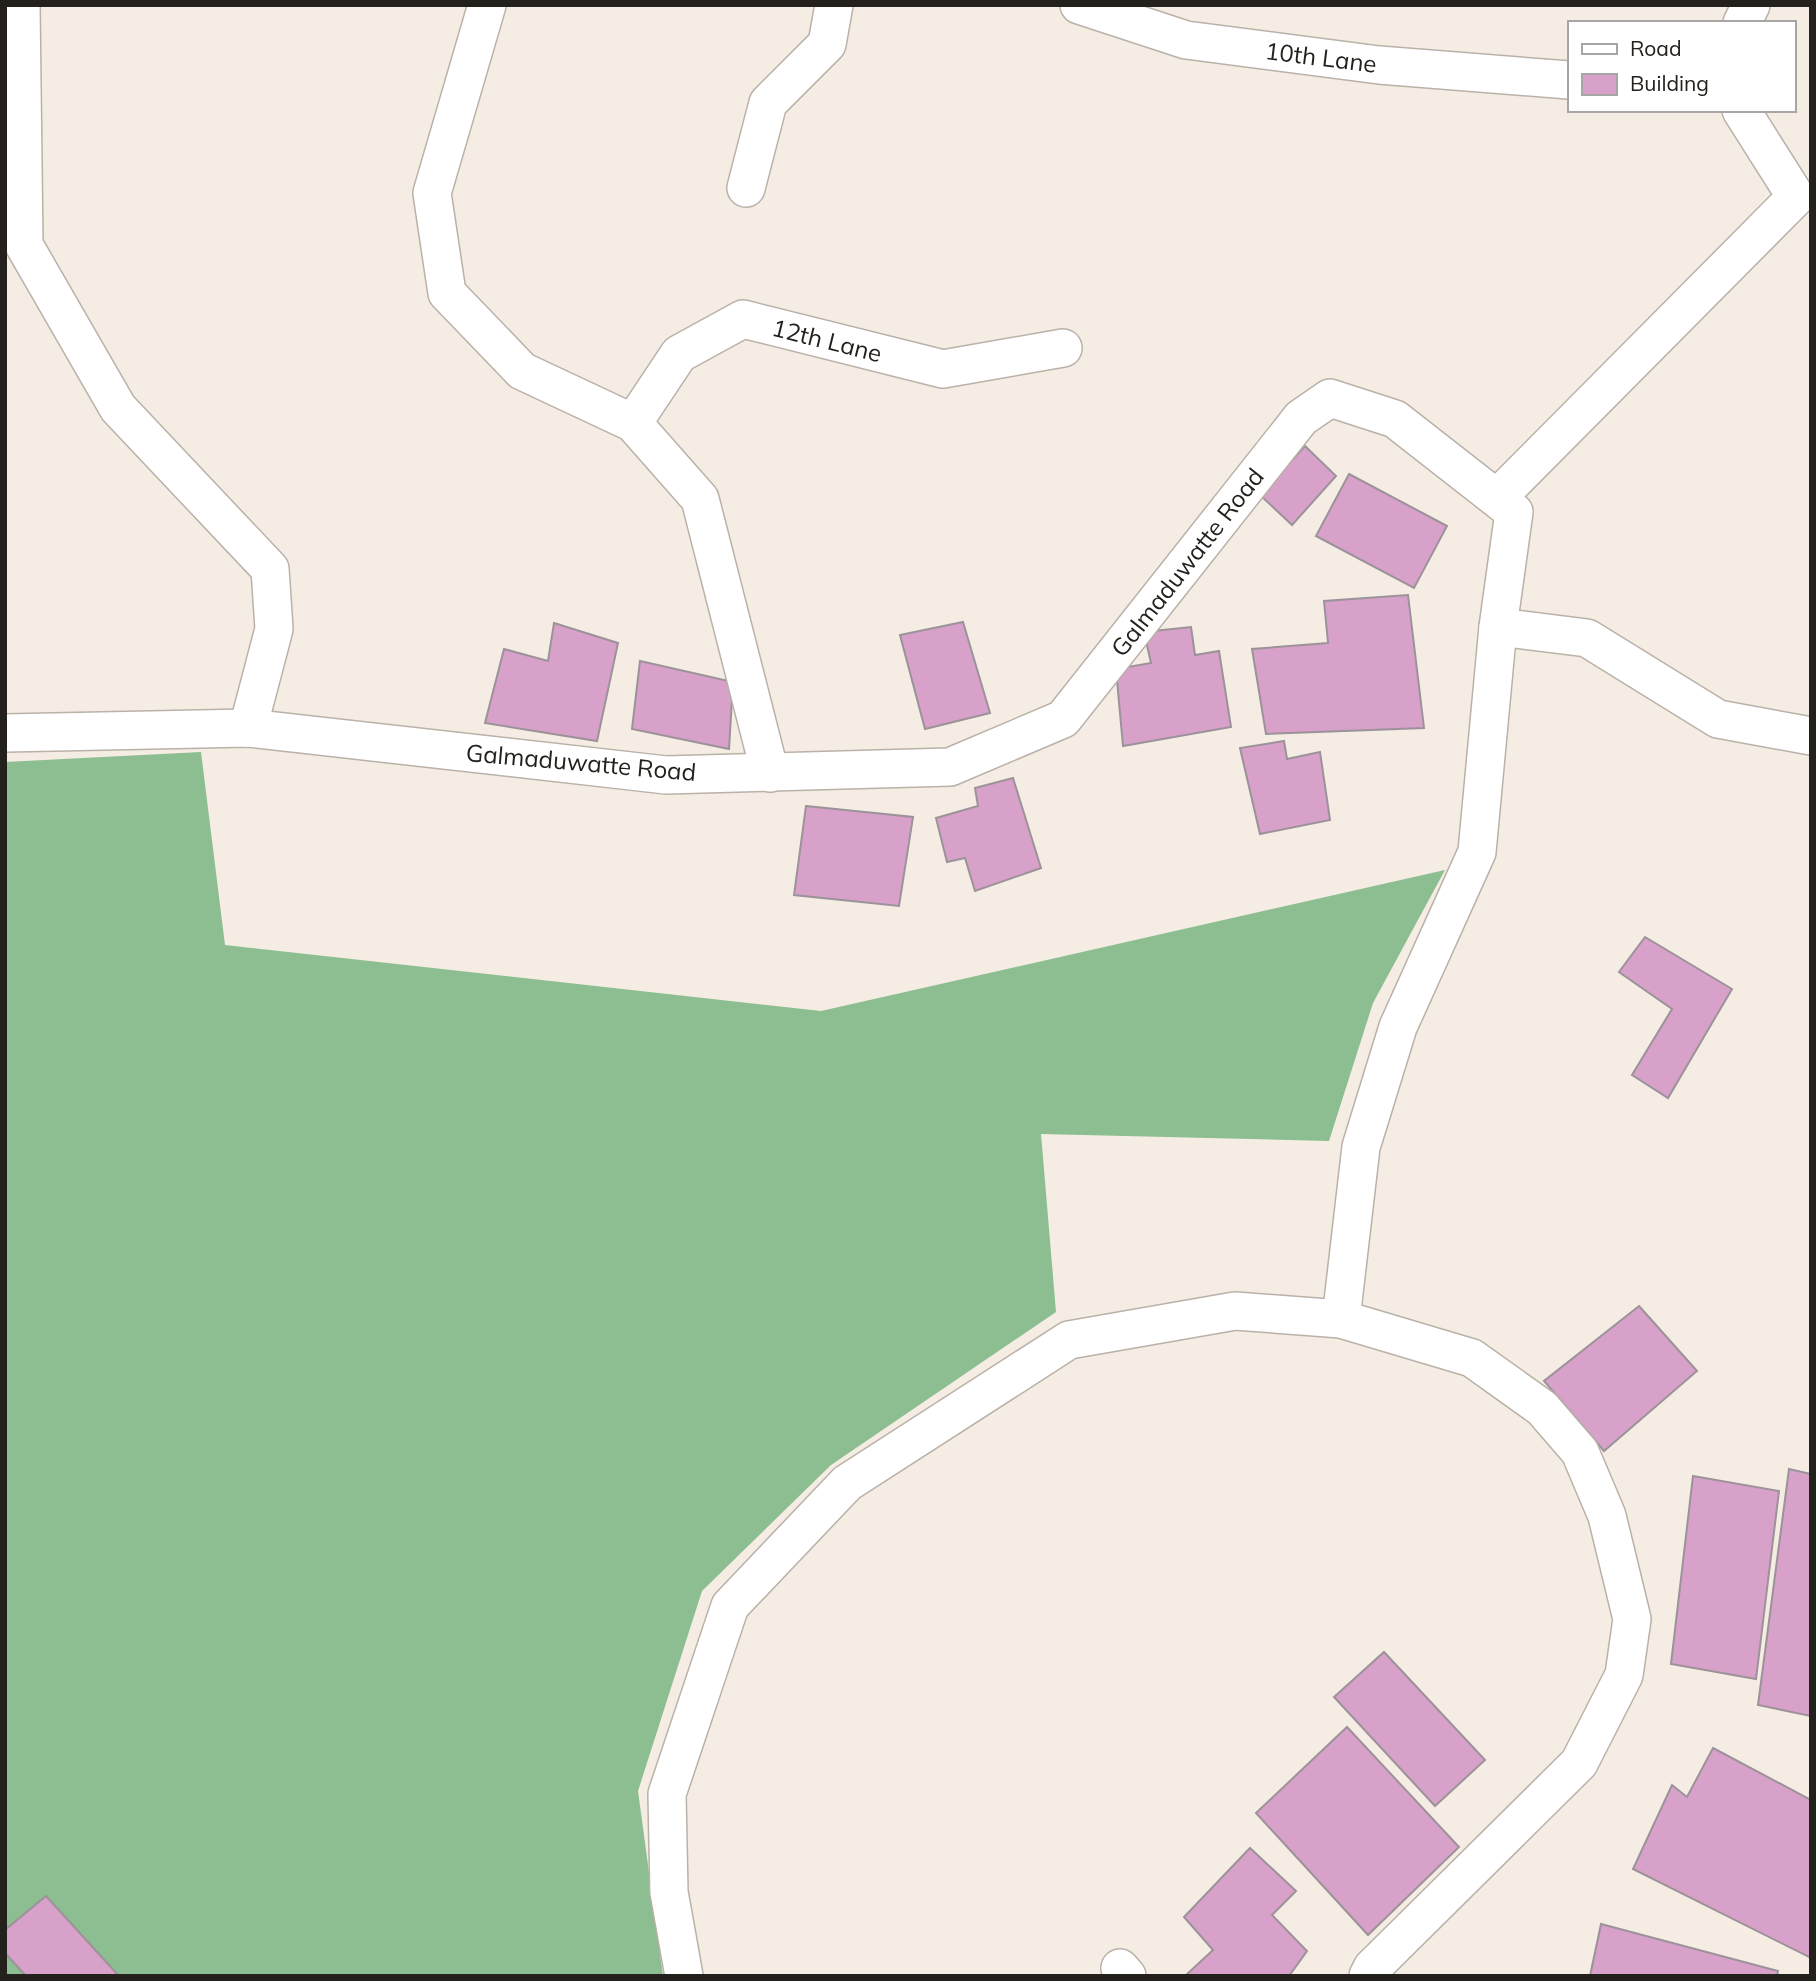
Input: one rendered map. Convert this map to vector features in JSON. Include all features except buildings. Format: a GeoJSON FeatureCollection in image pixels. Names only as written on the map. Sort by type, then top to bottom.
{"type":"FeatureCollection","features":[{"type":"Feature","properties":{"kind":"street"},"geometry":{"type":"LineString","coordinates":[[21,5],[24,245],[118,408],[270,569],[274,629],[248,728]]}},
{"type":"Feature","properties":{"kind":"street"},"geometry":{"type":"LineString","coordinates":[[487,5],[432,193],[447,293],[522,371],[633,423],[700,499],[770,773]]}},
{"type":"Feature","properties":{"kind":"street"},"geometry":{"type":"LineString","coordinates":[[746,188],[768,103],[827,44],[834,5]]}},
{"type":"Feature","properties":{"kind":"street","name":"10th Lane"},"geometry":{"type":"LineString","coordinates":[[1079,5],[1186,40],[1379,65],[1568,80]]}},
{"type":"Feature","properties":{"kind":"street"},"geometry":{"type":"LineString","coordinates":[[1743,21],[1751,5]]}},
{"type":"Feature","properties":{"kind":"street"},"geometry":{"type":"LineString","coordinates":[[1498,497],[1796,197],[1742,112]]}},
{"type":"Feature","properties":{"kind":"street","name":"12th Lane"},"geometry":{"type":"LineString","coordinates":[[633,423],[679,354],[743,318],[943,369],[1063,348]]}},
{"type":"Feature","properties":{"kind":"street","name":"Galmaduwatte Road"},"geometry":{"type":"LineString","coordinates":[[5,733],[248,728],[666,775],[950,767],[1063,719],[1301,418],[1330,398],[1395,419],[1514,512],[1498,627],[1477,852],[1398,1027],[1361,1147],[1341,1319]]}},
{"type":"Feature","properties":{"kind":"street"},"geometry":{"type":"LineString","coordinates":[[1498,627],[1587,638],[1718,719],[1811,736]]}},
{"type":"Feature","properties":{"kind":"street"},"geometry":{"type":"LineString","coordinates":[[684,1976],[669,1892],[667,1794],[730,1606],[847,1483],[1069,1340],[1235,1311],[1341,1319],[1472,1358],[1542,1408],[1580,1452],[1608,1516],[1632,1619],[1624,1675],[1578,1763],[1372,1968],[1368,1976]]}},
{"type":"Feature","properties":{"kind":"green space"},"geometry":{"type":"Polygon","coordinates":[[[201,752],[225,945],[821,1011],[1445,870],[1373,1003],[1329,1141],[1041,1134],[1056,1312],[831,1465],[702,1591],[638,1791],[663,1976],[5,1976],[5,762],[201,752]]]}}]}
